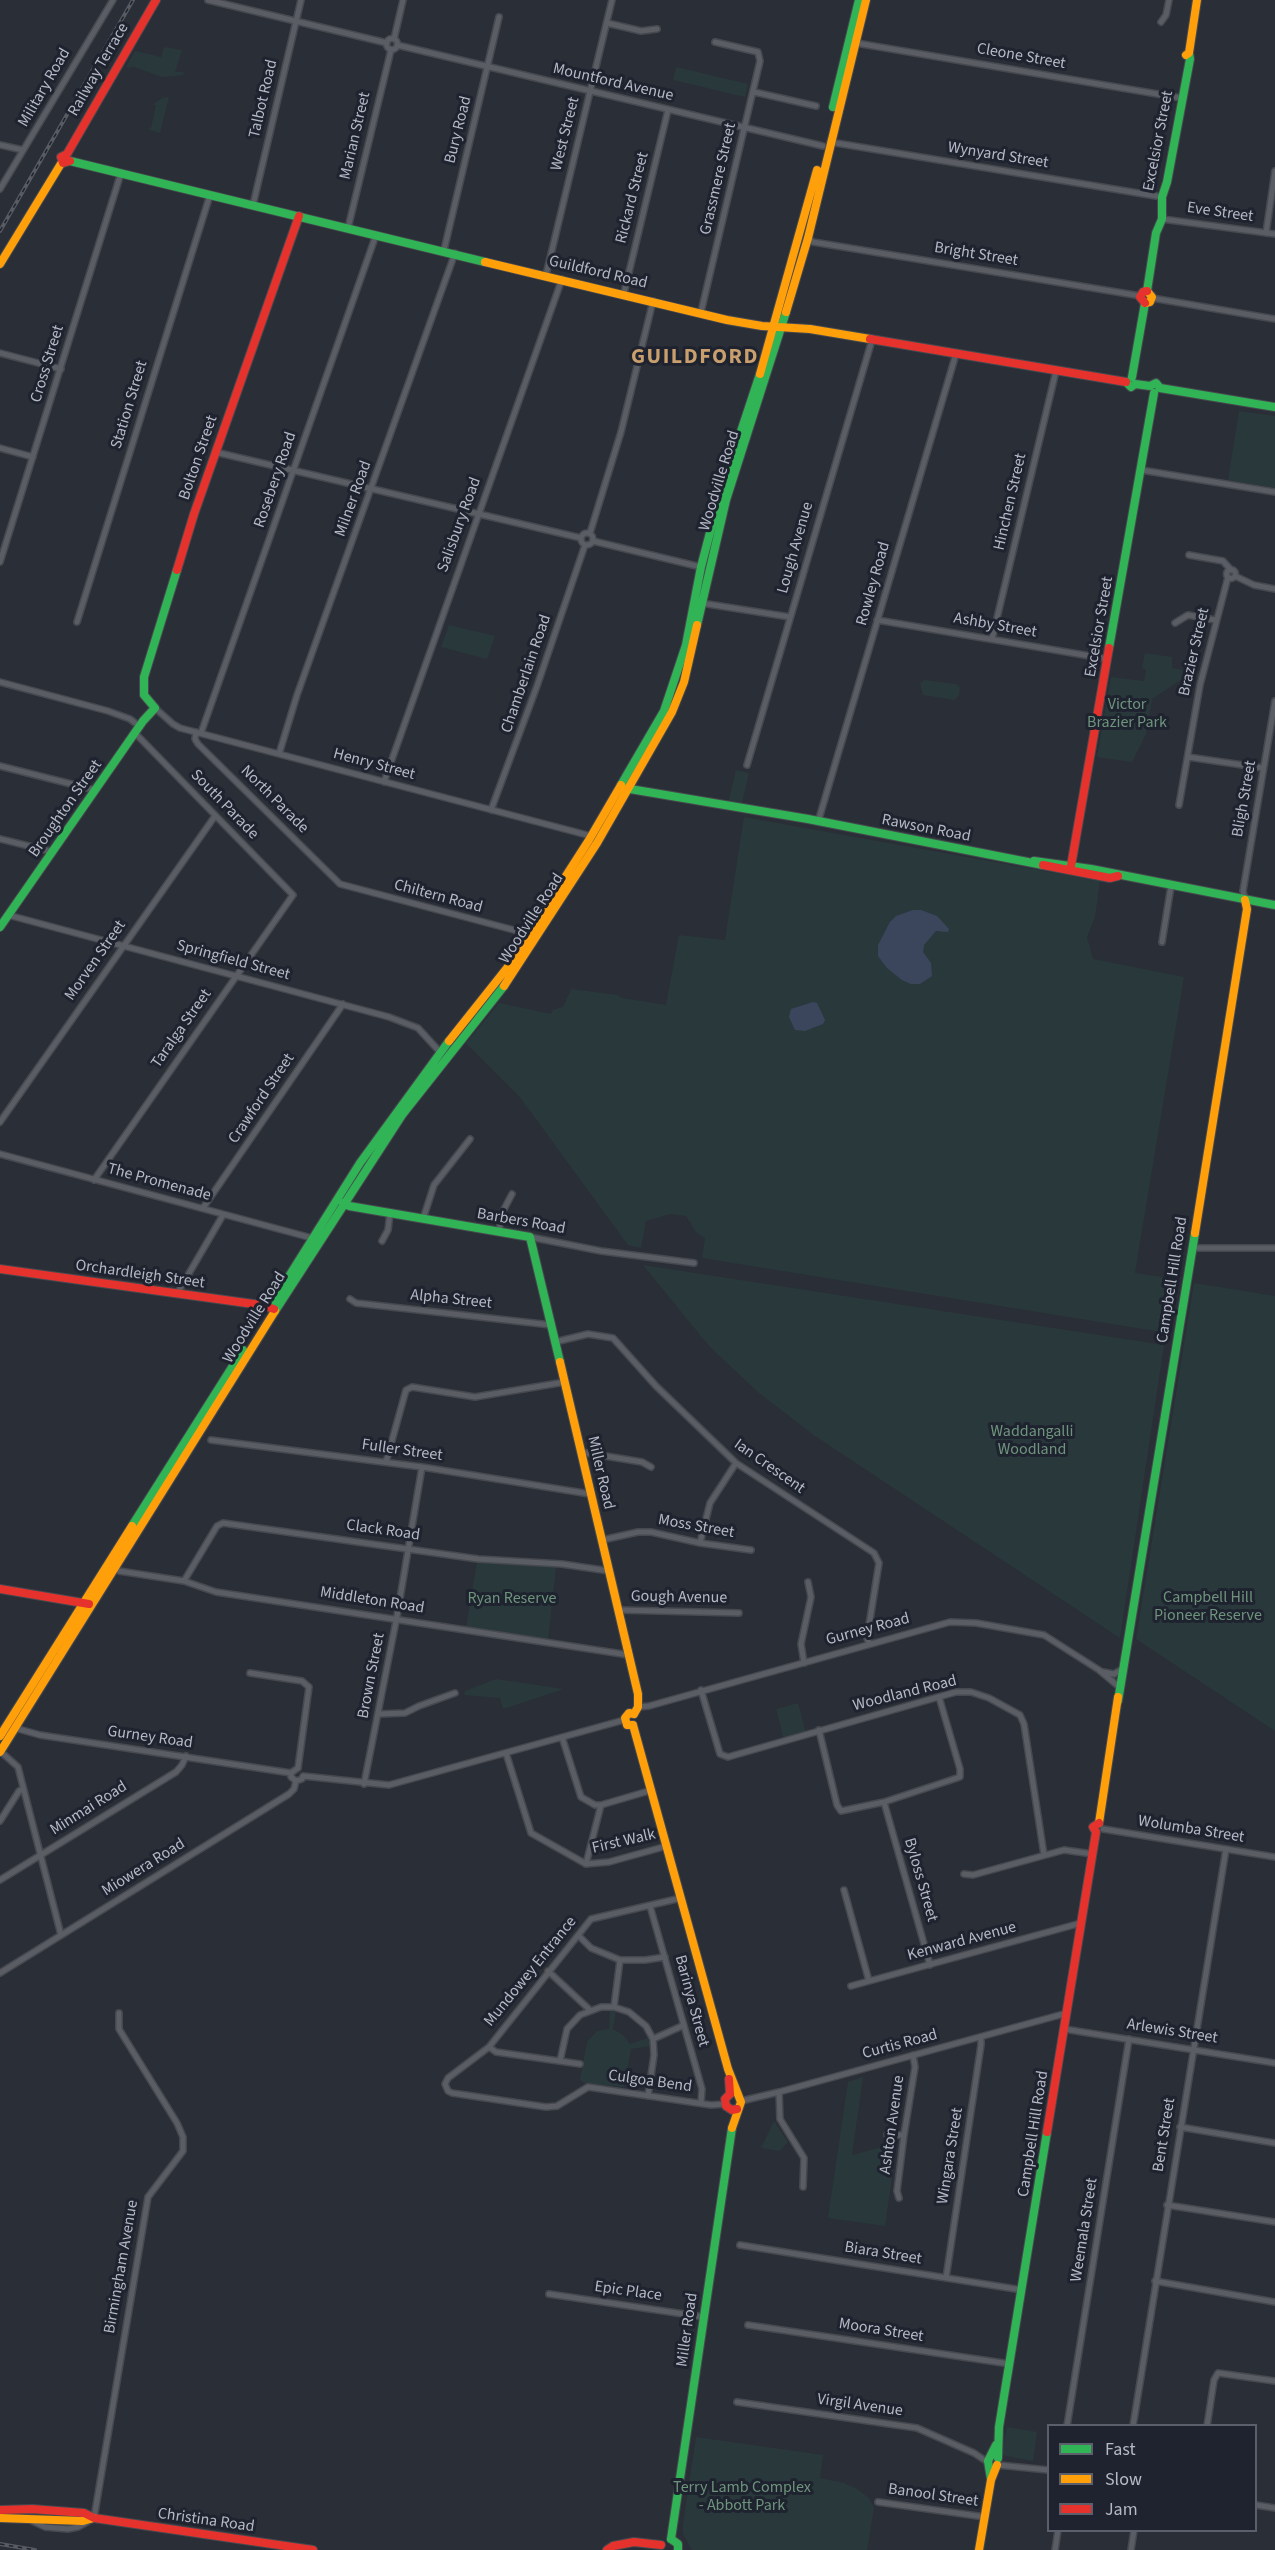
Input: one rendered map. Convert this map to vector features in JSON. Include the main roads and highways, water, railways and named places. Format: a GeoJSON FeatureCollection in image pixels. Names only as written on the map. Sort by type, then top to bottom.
{"type":"FeatureCollection","features":[{"type":"Feature","properties":{"kind":"water"},"geometry":{"type":"Polygon","coordinates":[[[913,910],[921,910],[937,916],[949,929],[948,932],[936,931],[924,945],[923,952],[931,963],[932,976],[920,984],[911,984],[902,980],[887,968],[878,956],[878,945],[890,922],[896,916],[913,910]]]}},
{"type":"Feature","properties":{"kind":"water"},"geometry":{"type":"Polygon","coordinates":[[[813,1002],[817,1003],[825,1020],[823,1024],[805,1031],[795,1030],[789,1017],[791,1009],[813,1002]]]}},
{"type":"Feature","properties":{"kind":"railway"},"geometry":{"type":"LineString","coordinates":[[0,231],[133,0]]}},
{"type":"Feature","properties":{"kind":"railway"},"geometry":{"type":"LineString","coordinates":[[0,2544],[35,2550]]}},
{"type":"Feature","properties":{"kind":"district","name":"GUILDFORD"},"geometry":{"type":"Point","coordinates":[695,358]}},
{"type":"Feature","properties":{"kind":"park label","name":"Victor Brazier Park"},"geometry":{"type":"Point","coordinates":[1127,714]}},
{"type":"Feature","properties":{"kind":"park label","name":"Waddangalli Woodland"},"geometry":{"type":"Point","coordinates":[1032,1441]}},
{"type":"Feature","properties":{"kind":"park label","name":"Ryan Reserve"},"geometry":{"type":"Point","coordinates":[512,1599]}},
{"type":"Feature","properties":{"kind":"park label","name":"Campbell Hill Pioneer Reserve"},"geometry":{"type":"Point","coordinates":[1208,1607]}},
{"type":"Feature","properties":{"kind":"park label","name":"Terry Lamb Complex - Abbott Park"},"geometry":{"type":"Point","coordinates":[742,2497]}}]}
